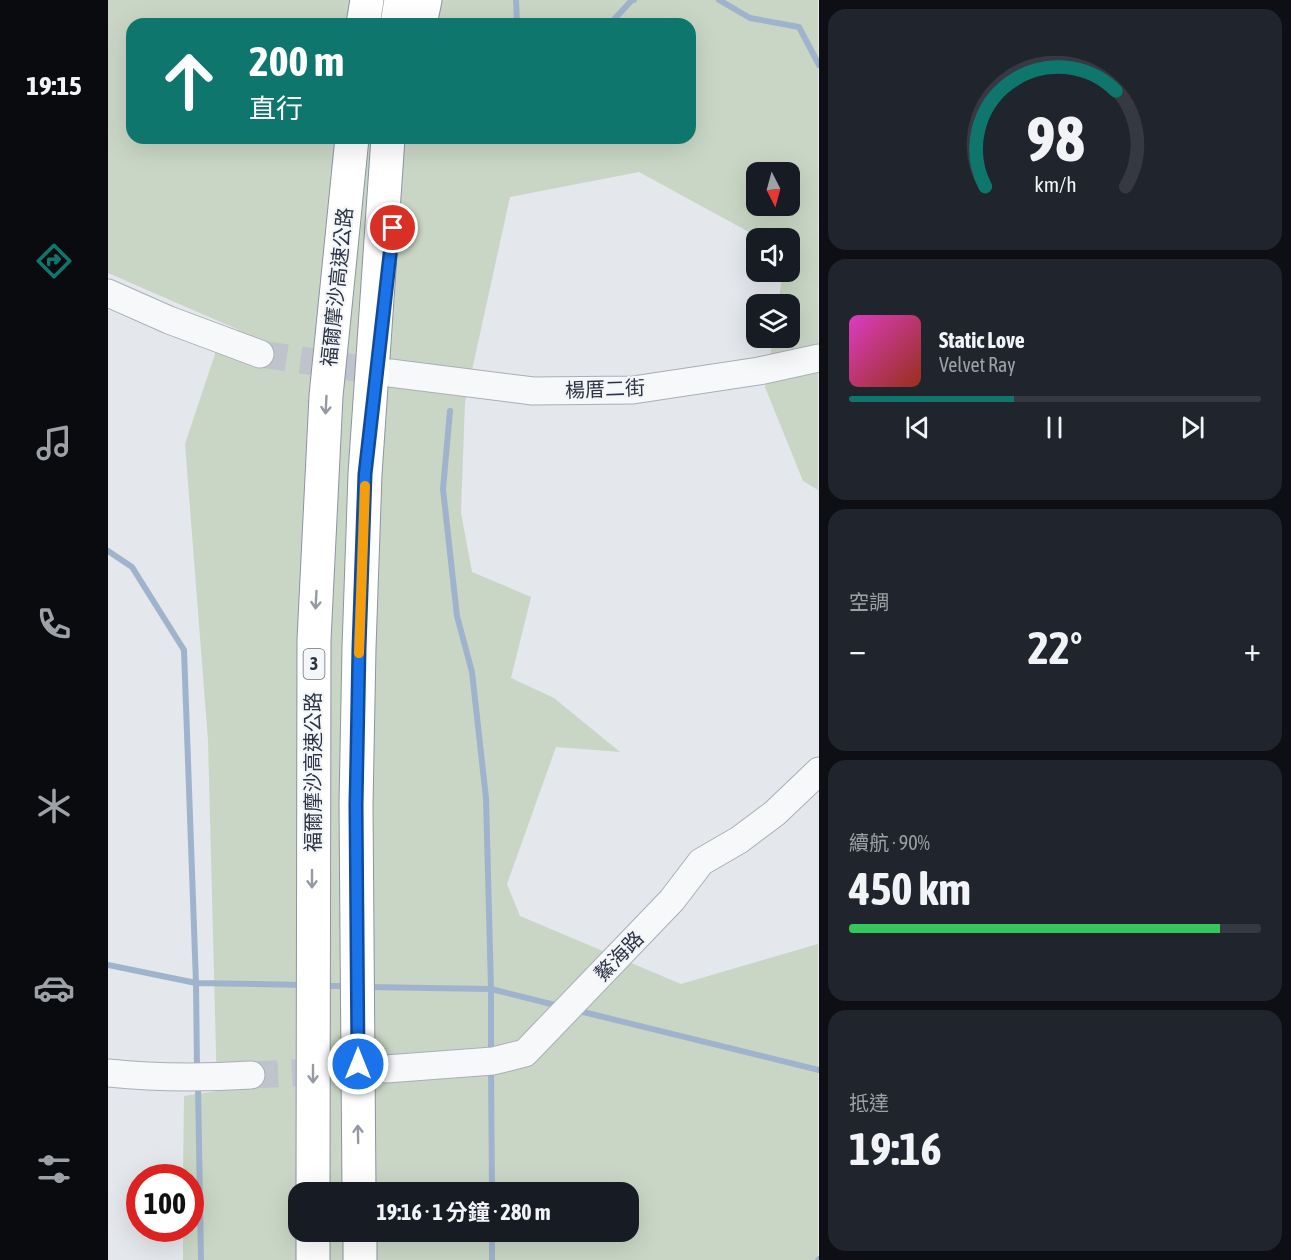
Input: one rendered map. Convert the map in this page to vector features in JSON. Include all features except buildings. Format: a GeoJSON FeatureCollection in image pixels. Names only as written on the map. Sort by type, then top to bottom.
{"type":"FeatureCollection","features":[{"type":"Feature","properties":{"kind":"highway"},"geometry":{"type":"LineString","coordinates":[[364,18],[367,0]]}},
{"type":"Feature","properties":{"kind":"highway"},"geometry":{"type":"LineString","coordinates":[[398,18],[400,0]]}},
{"type":"Feature","properties":{"kind":"highway"},"geometry":{"type":"LineString","coordinates":[[421,18],[425,0]]}},
{"type":"Feature","properties":{"kind":"highway","name":"福爾摩沙高速公路"},"geometry":{"type":"LineString","coordinates":[[313,1182],[314,640],[326,396],[351,144]]}},
{"type":"Feature","properties":{"kind":"highway","name":"福爾摩沙高速公路"},"geometry":{"type":"LineString","coordinates":[[359,1182],[356,805],[359,648],[365,474],[388,144]]}},
{"type":"Feature","properties":{"kind":"highway"},"geometry":{"type":"LineString","coordinates":[[365,474],[402,144]]}},
{"type":"Feature","properties":{"kind":"highway"},"geometry":{"type":"LineString","coordinates":[[313,1242],[313,1260]]}},
{"type":"Feature","properties":{"kind":"highway"},"geometry":{"type":"LineString","coordinates":[[360,1242],[360,1260]]}},
{"type":"Feature","properties":{"kind":"street"},"geometry":{"type":"LineString","coordinates":[[108,292],[169,320],[260,354]]}},
{"type":"Feature","properties":{"kind":"street","name":"楊厝二街"},"geometry":{"type":"LineString","coordinates":[[390,373],[533,391],[633,390],[759,371],[819,358]]}},
{"type":"Feature","properties":{"kind":"street","name":"鰲海路"},"geometry":{"type":"LineString","coordinates":[[386,1069],[493,1061],[525,1053],[672,900],[701,862],[739,840],[775,813],[819,771]]}},
{"type":"Feature","properties":{"kind":"street"},"geometry":{"type":"LineString","coordinates":[[108,1073],[218,1077],[251,1075]]}},
{"type":"Feature","properties":{"kind":"green space"},"geometry":{"type":"Polygon","coordinates":[[[108,0],[818,0],[818,490],[803,481],[765,387],[771,348],[800,348],[800,294],[780,294],[781,282],[800,282],[800,228],[746,228],[746,230],[639,172],[510,197],[465,402],[461,513],[472,572],[531,597],[511,678],[554,698],[620,752],[556,747],[507,884],[520,916],[681,984],[818,944],[818,1260],[183,1260],[183,1242],[204,1242],[204,1164],[183,1164],[184,1096],[217,1091],[208,740],[185,444],[220,339],[239,330],[108,273],[108,0]]]}},
{"type":"Feature","properties":{"kind":"waterway"},"geometry":{"type":"LineString","coordinates":[[516,0],[517,18]]}},
{"type":"Feature","properties":{"kind":"waterway"},"geometry":{"type":"LineString","coordinates":[[615,18],[634,0]]}},
{"type":"Feature","properties":{"kind":"waterway"},"geometry":{"type":"LineString","coordinates":[[719,0],[750,18],[799,27],[819,65]]}},
{"type":"Feature","properties":{"kind":"waterway"},"geometry":{"type":"LineString","coordinates":[[450,411],[443,489],[457,616],[472,672],[486,798],[491,1054]]}},
{"type":"Feature","properties":{"kind":"waterway"},"geometry":{"type":"LineString","coordinates":[[108,551],[132,567],[184,650],[197,1071]]}},
{"type":"Feature","properties":{"kind":"waterway"},"geometry":{"type":"LineString","coordinates":[[108,965],[196,983],[304,985]]}},
{"type":"Feature","properties":{"kind":"waterway"},"geometry":{"type":"LineString","coordinates":[[323,986],[349,986]]}},
{"type":"Feature","properties":{"kind":"waterway"},"geometry":{"type":"LineString","coordinates":[[368,987],[491,989],[559,1006]]}},
{"type":"Feature","properties":{"kind":"waterway"},"geometry":{"type":"LineString","coordinates":[[575,1010],[819,1070]]}},
{"type":"Feature","properties":{"kind":"waterway"},"geometry":{"type":"LineString","coordinates":[[491,1068],[492,1182]]}},
{"type":"Feature","properties":{"kind":"waterway"},"geometry":{"type":"LineString","coordinates":[[198,1085],[201,1260]]}},
{"type":"Feature","properties":{"kind":"waterway"},"geometry":{"type":"LineString","coordinates":[[492,1242],[492,1260]]}},
{"type":"Feature","properties":{"kind":"tunnel"},"geometry":{"type":"LineString","coordinates":[[260,354],[390,373]]}},
{"type":"Feature","properties":{"kind":"tunnel"},"geometry":{"type":"LineString","coordinates":[[251,1075],[379,1069]]}},
{"type":"Feature","properties":{"kind":"slow traffic"},"geometry":{"type":"LineString","coordinates":[[359,653],[365,486]]}},
{"type":"Feature","properties":{"kind":"route"},"geometry":{"type":"LineString","coordinates":[[358,1064],[356,805],[365,474],[393,228]]}}]}
